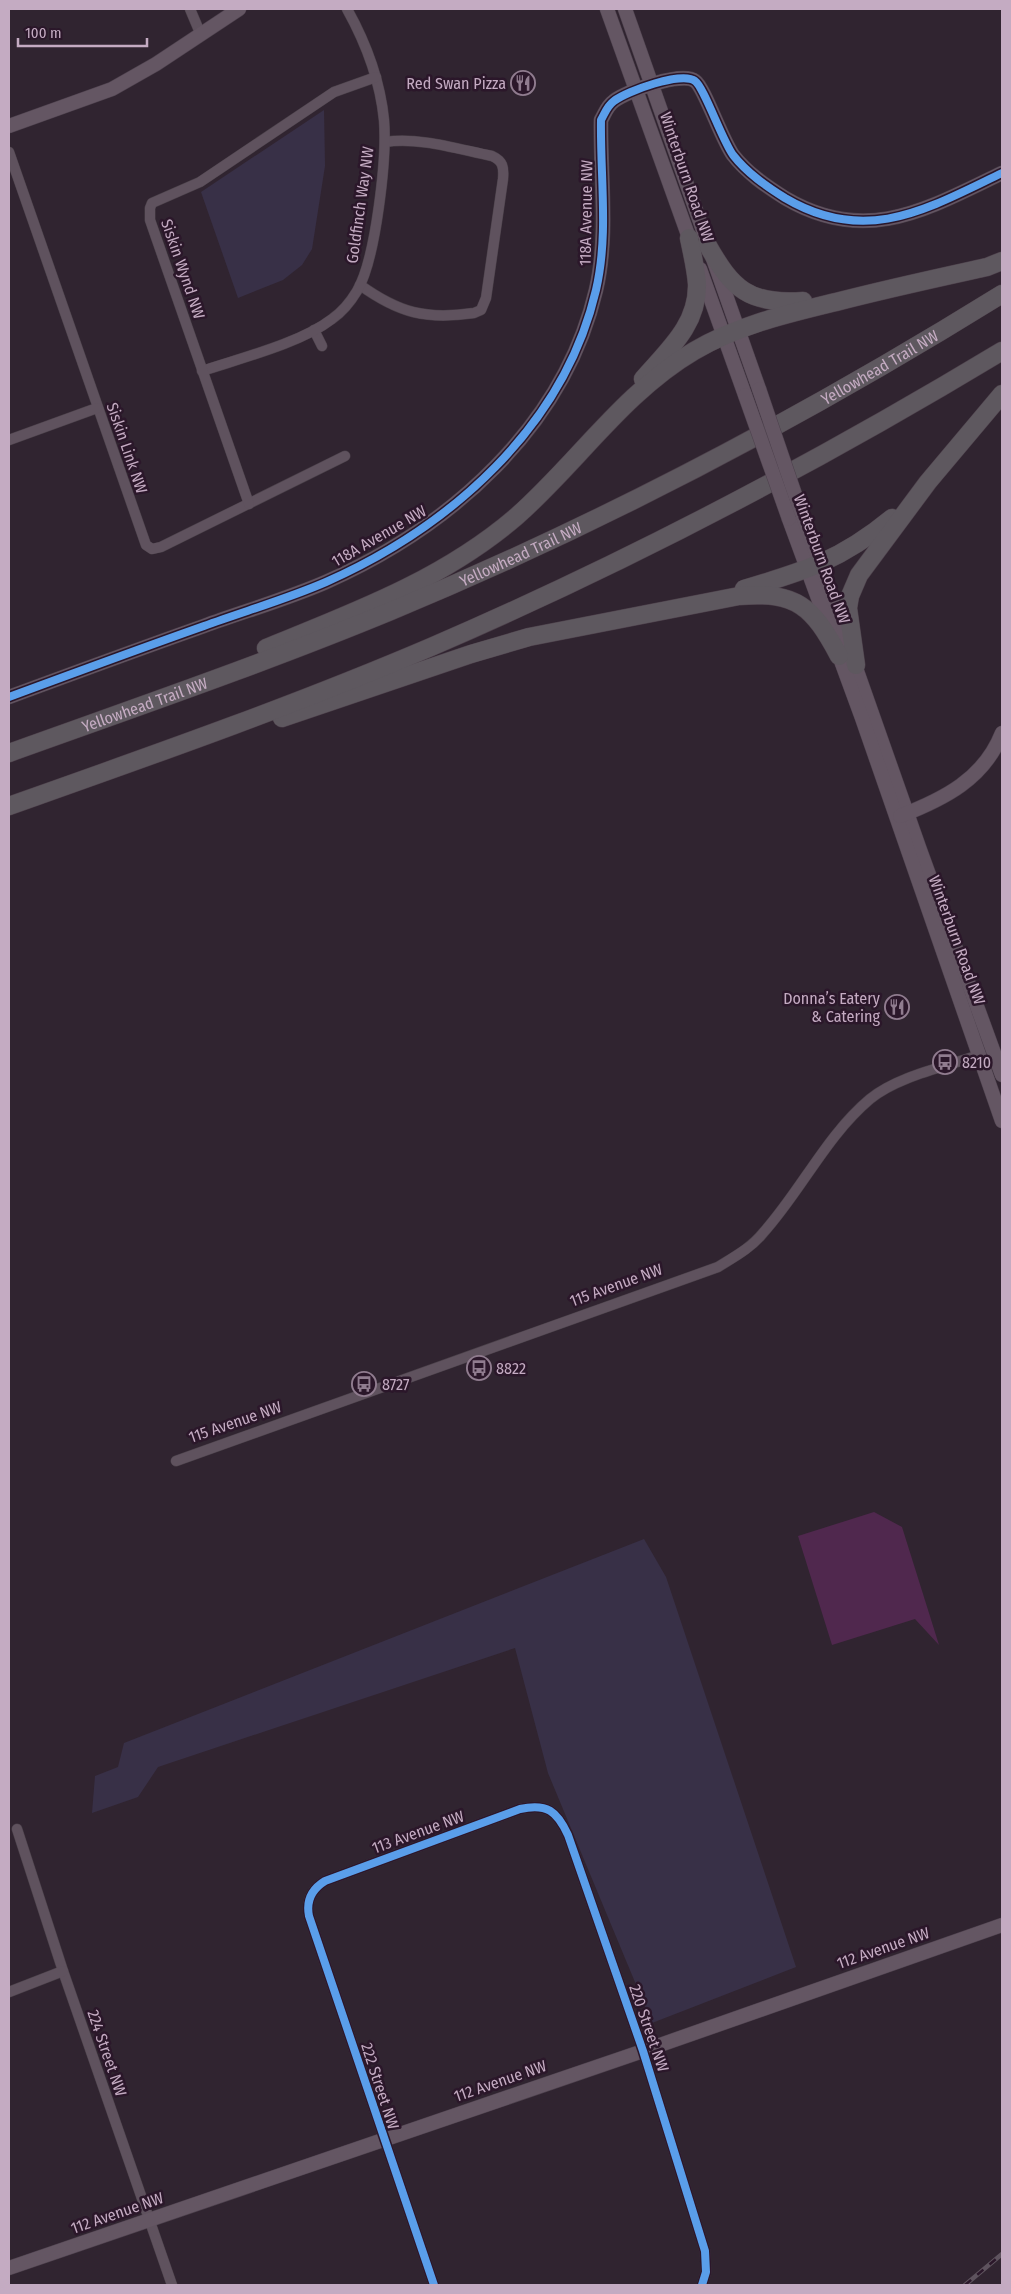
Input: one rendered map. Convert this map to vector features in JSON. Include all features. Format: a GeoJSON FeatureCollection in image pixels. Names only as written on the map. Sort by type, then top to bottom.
{"type":"FeatureCollection","features":[{"type":"Feature","properties":{"kind":"highway"},"geometry":{"type":"LineString","coordinates":[[603,428],[689,323],[696,297],[697,283],[689,238]]}},
{"type":"Feature","properties":{"kind":"highway"},"geometry":{"type":"LineString","coordinates":[[707,244],[721,270],[728,278],[754,297],[779,303],[853,298]]}},
{"type":"Feature","properties":{"kind":"highway"},"geometry":{"type":"LineString","coordinates":[[44,740],[343,617],[454,564],[490,539],[519,514],[639,394],[683,358],[730,334],[768,318],[987,267],[1002,261]]}},
{"type":"Feature","properties":{"kind":"highway","name":"Yellowhead Trail NW"},"geometry":{"type":"LineString","coordinates":[[9,753],[313,643],[528,550],[744,443],[882,366],[1002,294]]}},
{"type":"Feature","properties":{"kind":"highway"},"geometry":{"type":"LineString","coordinates":[[9,806],[263,714],[429,648],[616,562],[783,477],[1002,351]]}},
{"type":"Feature","properties":{"kind":"highway"},"geometry":{"type":"LineString","coordinates":[[856,665],[848,608],[854,586],[864,565],[928,482],[1002,394]]}},
{"type":"Feature","properties":{"kind":"highway"},"geometry":{"type":"LineString","coordinates":[[694,604],[813,567],[868,537],[928,482]]}},
{"type":"Feature","properties":{"kind":"highway"},"geometry":{"type":"LineString","coordinates":[[133,762],[220,740],[454,660],[529,637],[694,604],[758,595],[782,597],[800,605],[814,616],[825,630],[839,656]]}},
{"type":"Feature","properties":{"kind":"street"},"geometry":{"type":"LineString","coordinates":[[190,9],[201,35]]}},
{"type":"Feature","properties":{"kind":"street"},"geometry":{"type":"LineString","coordinates":[[9,126],[112,89],[156,64],[239,9]]}},
{"type":"Feature","properties":{"kind":"street","name":"Goldfinch Way NW"},"geometry":{"type":"LineString","coordinates":[[202,371],[314,330],[333,319],[344,308],[360,284],[368,262],[378,210],[385,142],[384,120],[376,77],[369,54],[347,9]]}},
{"type":"Feature","properties":{"kind":"street","name":"Winterburn Road NW"},"geometry":{"type":"LineString","coordinates":[[607,9],[689,238],[730,334],[752,392],[813,567],[839,656],[901,816],[998,1048],[1002,1075]]}},
{"type":"Feature","properties":{"kind":"street","name":"Winterburn Road NW"},"geometry":{"type":"LineString","coordinates":[[625,9],[707,244],[730,334]]}},
{"type":"Feature","properties":{"kind":"street","name":"Siskin Wynd NW"},"geometry":{"type":"LineString","coordinates":[[248,504],[150,220],[150,208],[152,203],[200,182],[334,92],[376,77]]}},
{"type":"Feature","properties":{"kind":"street","name":"118A Avenue NW"},"geometry":{"type":"LineString","coordinates":[[9,696],[325,582],[383,554],[452,508],[480,482],[515,445],[542,410],[560,382],[574,354],[587,320],[596,289],[601,257],[603,225],[601,120],[606,108],[614,101],[652,85],[680,77],[688,77],[697,82],[722,137],[744,168],[796,204],[842,220],[885,220],[913,213],[1002,173]]}},
{"type":"Feature","properties":{"kind":"street"},"geometry":{"type":"LineString","coordinates":[[360,284],[387,303],[401,309],[432,316],[474,313],[480,310],[486,298],[503,178],[503,165],[499,159],[492,156],[424,142],[398,140],[385,142]]}},
{"type":"Feature","properties":{"kind":"street","name":"Siskin Link NW"},"geometry":{"type":"LineString","coordinates":[[9,152],[143,541],[149,547],[152,549],[161,546],[345,456]]}},
{"type":"Feature","properties":{"kind":"street"},"geometry":{"type":"LineString","coordinates":[[314,330],[322,346]]}},
{"type":"Feature","properties":{"kind":"street"},"geometry":{"type":"LineString","coordinates":[[9,440],[97,408]]}},
{"type":"Feature","properties":{"kind":"street","name":"Winterburn Road NW"},"geometry":{"type":"LineString","coordinates":[[813,567],[856,665],[901,816],[1002,1121]]}},
{"type":"Feature","properties":{"kind":"street"},"geometry":{"type":"LineString","coordinates":[[901,816],[930,804],[962,786],[988,759],[1002,733]]}},
{"type":"Feature","properties":{"kind":"street","name":"115 Avenue NW"},"geometry":{"type":"LineString","coordinates":[[176,1461],[718,1267],[743,1253],[763,1234],[821,1154],[870,1100],[889,1086],[998,1048]]}},
{"type":"Feature","properties":{"kind":"street","name":"113 Avenue NW"},"geometry":{"type":"LineString","coordinates":[[311,1895],[325,1881],[520,1810],[540,1806]]}},
{"type":"Feature","properties":{"kind":"street","name":"220 Street NW"},"geometry":{"type":"LineString","coordinates":[[540,1806],[556,1815],[568,1835],[643,2051],[705,2251],[706,2272],[702,2285]]}},
{"type":"Feature","properties":{"kind":"street","name":"224 Street NW"},"geometry":{"type":"LineString","coordinates":[[17,1829],[172,2285]]}},
{"type":"Feature","properties":{"kind":"street","name":"222 Street NW"},"geometry":{"type":"LineString","coordinates":[[311,1895],[308,1909],[309,1916],[434,2285]]}},
{"type":"Feature","properties":{"kind":"street","name":"112 Avenue NW"},"geometry":{"type":"LineString","coordinates":[[9,2268],[643,2051],[1002,1924]]}},
{"type":"Feature","properties":{"kind":"street"},"geometry":{"type":"LineString","coordinates":[[9,1992],[64,1971]]}},
{"type":"Feature","properties":{"kind":"shaded area"},"geometry":{"type":"Polygon","coordinates":[[[324,110],[325,166],[312,249],[302,265],[283,280],[238,298],[201,192],[324,110]]]}},
{"type":"Feature","properties":{"kind":"shaded area"},"geometry":{"type":"Polygon","coordinates":[[[874,1512],[902,1527],[939,1645],[915,1619],[832,1645],[798,1536],[874,1512]]]}},
{"type":"Feature","properties":{"kind":"shaded area"},"geometry":{"type":"Polygon","coordinates":[[[644,1539],[666,1577],[796,1967],[652,2023],[548,1773],[515,1648],[158,1767],[138,1797],[92,1813],[95,1776],[118,1767],[124,1743],[644,1539]]]}},
{"type":"Feature","properties":{"kind":"railway"},"geometry":{"type":"LineString","coordinates":[[965,2285],[1002,2254]]}},
{"type":"Feature","properties":{"kind":"cycle path"},"geometry":{"type":"LineString","coordinates":[[9,697],[326,582],[372,559],[416,532],[457,502],[496,467],[529,428],[558,386],[580,340],[596,290],[600,269],[603,226],[601,120],[606,110],[614,101],[630,92],[667,80],[679,78],[695,81],[699,85],[729,148],[744,168],[785,198],[815,212],[843,219],[869,221],[896,217],[948,199],[1002,173]]}},
{"type":"Feature","properties":{"kind":"cycle path"},"geometry":{"type":"LineString","coordinates":[[434,2285],[309,1916],[308,1905],[313,1892],[325,1881],[529,1807],[544,1808],[550,1811],[560,1820],[568,1835],[643,2051],[705,2251],[706,2272],[702,2285]]}},
{"type":"Feature","properties":{"kind":"place","name":"Red Swan Pizza"},"geometry":{"type":"Point","coordinates":[523,83]}},
{"type":"Feature","properties":{"kind":"place","name":"Donna’s Eatery & Catering"},"geometry":{"type":"Point","coordinates":[897,1007]}},
{"type":"Feature","properties":{"kind":"place","name":"8210"},"geometry":{"type":"Point","coordinates":[945,1062]}},
{"type":"Feature","properties":{"kind":"place","name":"8822"},"geometry":{"type":"Point","coordinates":[479,1368]}},
{"type":"Feature","properties":{"kind":"place","name":"8727"},"geometry":{"type":"Point","coordinates":[364,1384]}}]}
